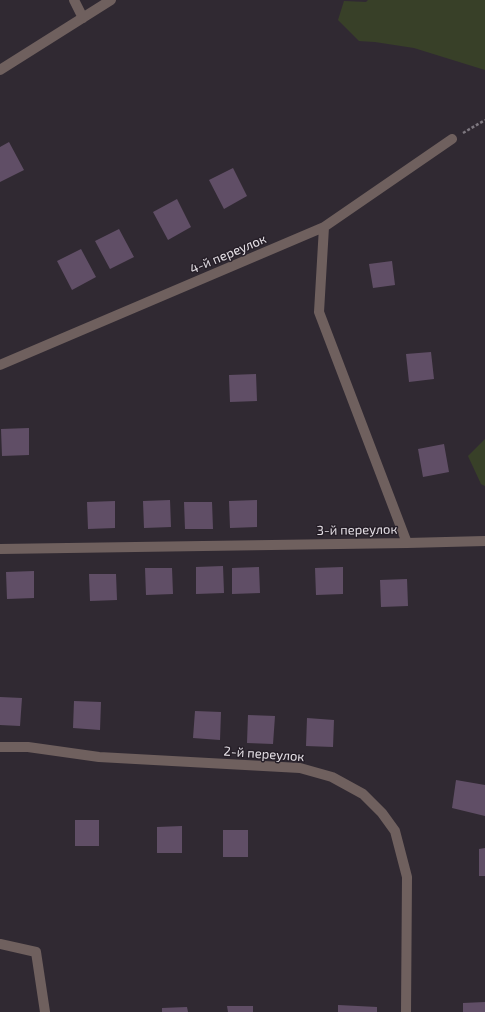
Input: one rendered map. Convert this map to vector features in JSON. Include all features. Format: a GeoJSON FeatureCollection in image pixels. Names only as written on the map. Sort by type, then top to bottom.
{"type":"FeatureCollection","features":[{"type":"Feature","properties":{"kind":"street"},"geometry":{"type":"LineString","coordinates":[[74,0],[83,18]]}},
{"type":"Feature","properties":{"kind":"street"},"geometry":{"type":"LineString","coordinates":[[0,70],[111,0]]}},
{"type":"Feature","properties":{"kind":"street","name":"4-й переулок"},"geometry":{"type":"LineString","coordinates":[[0,365],[324,227],[452,140]]}},
{"type":"Feature","properties":{"kind":"street","name":"3-й переулок"},"geometry":{"type":"LineString","coordinates":[[0,549],[407,543],[319,312],[324,227]]}},
{"type":"Feature","properties":{"kind":"street"},"geometry":{"type":"LineString","coordinates":[[407,543],[485,542]]}},
{"type":"Feature","properties":{"kind":"street","name":"2-й переулок"},"geometry":{"type":"LineString","coordinates":[[0,747],[28,748],[99,757],[300,768],[332,777],[362,794],[382,813],[395,831],[406,877],[406,1012]]}},
{"type":"Feature","properties":{"kind":"street"},"geometry":{"type":"LineString","coordinates":[[0,944],[36,952],[45,1012]]}},
{"type":"Feature","properties":{"kind":"path"},"geometry":{"type":"LineString","coordinates":[[452,140],[485,120]]}},
{"type":"Feature","properties":{"kind":"green space"},"geometry":{"type":"Polygon","coordinates":[[[368,0],[485,0],[485,70],[414,48],[359,41],[338,20],[344,1],[366,2],[368,0]]]}},
{"type":"Feature","properties":{"kind":"green space"},"geometry":{"type":"Polygon","coordinates":[[[485,439],[485,486],[481,484],[468,456],[485,439]]]}},
{"type":"Feature","properties":{"kind":"building"},"geometry":{"type":"Polygon","coordinates":[[[9,142],[24,170],[0,182],[0,147],[9,142]]]}},
{"type":"Feature","properties":{"kind":"building"},"geometry":{"type":"Polygon","coordinates":[[[233,168],[247,196],[224,209],[209,180],[233,168]]]}},
{"type":"Feature","properties":{"kind":"building"},"geometry":{"type":"Polygon","coordinates":[[[177,199],[191,227],[168,240],[153,212],[177,199]]]}},
{"type":"Feature","properties":{"kind":"building"},"geometry":{"type":"Polygon","coordinates":[[[119,229],[134,257],[110,269],[95,241],[119,229]]]}},
{"type":"Feature","properties":{"kind":"building"},"geometry":{"type":"Polygon","coordinates":[[[81,249],[96,277],[72,290],[57,261],[81,249]]]}},
{"type":"Feature","properties":{"kind":"building"},"geometry":{"type":"Polygon","coordinates":[[[392,261],[395,285],[373,288],[369,264],[392,261]]]}},
{"type":"Feature","properties":{"kind":"building"},"geometry":{"type":"Polygon","coordinates":[[[431,352],[434,379],[409,382],[406,354],[431,352]]]}},
{"type":"Feature","properties":{"kind":"building"},"geometry":{"type":"Polygon","coordinates":[[[256,374],[257,401],[230,402],[229,375],[256,374]]]}},
{"type":"Feature","properties":{"kind":"building"},"geometry":{"type":"Polygon","coordinates":[[[29,428],[29,455],[2,456],[1,429],[29,428]]]}},
{"type":"Feature","properties":{"kind":"building"},"geometry":{"type":"Polygon","coordinates":[[[444,444],[449,472],[423,477],[418,449],[444,444]]]}},
{"type":"Feature","properties":{"kind":"building"},"geometry":{"type":"Polygon","coordinates":[[[170,500],[171,527],[144,528],[143,501],[170,500]]]}},
{"type":"Feature","properties":{"kind":"building"},"geometry":{"type":"Polygon","coordinates":[[[257,500],[257,527],[230,528],[229,501],[257,500]]]}},
{"type":"Feature","properties":{"kind":"building"},"geometry":{"type":"Polygon","coordinates":[[[115,501],[115,528],[88,529],[87,502],[115,501]]]}},
{"type":"Feature","properties":{"kind":"building"},"geometry":{"type":"Polygon","coordinates":[[[184,502],[212,502],[213,529],[185,529],[184,502]]]}},
{"type":"Feature","properties":{"kind":"building"},"geometry":{"type":"Polygon","coordinates":[[[223,566],[224,593],[196,594],[196,567],[223,566]]]}},
{"type":"Feature","properties":{"kind":"building"},"geometry":{"type":"Polygon","coordinates":[[[259,567],[260,593],[232,594],[232,568],[259,567]]]}},
{"type":"Feature","properties":{"kind":"building"},"geometry":{"type":"Polygon","coordinates":[[[343,567],[343,594],[316,595],[315,568],[343,567]]]}},
{"type":"Feature","properties":{"kind":"building"},"geometry":{"type":"Polygon","coordinates":[[[145,568],[172,568],[173,594],[146,595],[145,568]]]}},
{"type":"Feature","properties":{"kind":"building"},"geometry":{"type":"Polygon","coordinates":[[[34,571],[34,598],[7,599],[6,572],[34,571]]]}},
{"type":"Feature","properties":{"kind":"building"},"geometry":{"type":"Polygon","coordinates":[[[89,574],[116,574],[117,600],[90,601],[89,574]]]}},
{"type":"Feature","properties":{"kind":"building"},"geometry":{"type":"Polygon","coordinates":[[[407,579],[408,606],[381,607],[380,580],[407,579]]]}},
{"type":"Feature","properties":{"kind":"building"},"geometry":{"type":"Polygon","coordinates":[[[0,697],[22,698],[20,726],[0,725],[0,697]]]}},
{"type":"Feature","properties":{"kind":"building"},"geometry":{"type":"Polygon","coordinates":[[[74,701],[101,702],[100,730],[73,728],[74,701]]]}},
{"type":"Feature","properties":{"kind":"building"},"geometry":{"type":"Polygon","coordinates":[[[195,711],[221,712],[220,740],[193,738],[195,711]]]}},
{"type":"Feature","properties":{"kind":"building"},"geometry":{"type":"Polygon","coordinates":[[[248,715],[275,716],[273,744],[247,743],[248,715]]]}},
{"type":"Feature","properties":{"kind":"building"},"geometry":{"type":"Polygon","coordinates":[[[307,718],[334,720],[333,747],[306,746],[307,718]]]}},
{"type":"Feature","properties":{"kind":"building"},"geometry":{"type":"Polygon","coordinates":[[[456,780],[485,785],[485,816],[452,808],[456,780]]]}},
{"type":"Feature","properties":{"kind":"building"},"geometry":{"type":"Polygon","coordinates":[[[75,820],[99,820],[99,846],[75,846],[75,820]]]}},
{"type":"Feature","properties":{"kind":"building"},"geometry":{"type":"Polygon","coordinates":[[[182,826],[182,853],[157,853],[157,827],[182,826]]]}},
{"type":"Feature","properties":{"kind":"building"},"geometry":{"type":"Polygon","coordinates":[[[223,830],[248,830],[248,857],[223,857],[223,830]]]}},
{"type":"Feature","properties":{"kind":"building"},"geometry":{"type":"Polygon","coordinates":[[[485,848],[485,876],[479,876],[479,849],[485,848]]]}},
{"type":"Feature","properties":{"kind":"building"},"geometry":{"type":"Polygon","coordinates":[[[485,1002],[485,1012],[463,1012],[463,1003],[485,1002]]]}},
{"type":"Feature","properties":{"kind":"building"},"geometry":{"type":"Polygon","coordinates":[[[338,1005],[377,1007],[377,1012],[338,1012],[338,1005]]]}},
{"type":"Feature","properties":{"kind":"building"},"geometry":{"type":"Polygon","coordinates":[[[227,1006],[253,1006],[253,1012],[228,1012],[227,1006]]]}},
{"type":"Feature","properties":{"kind":"building"},"geometry":{"type":"Polygon","coordinates":[[[187,1007],[188,1012],[162,1012],[162,1008],[187,1007]]]}}]}
